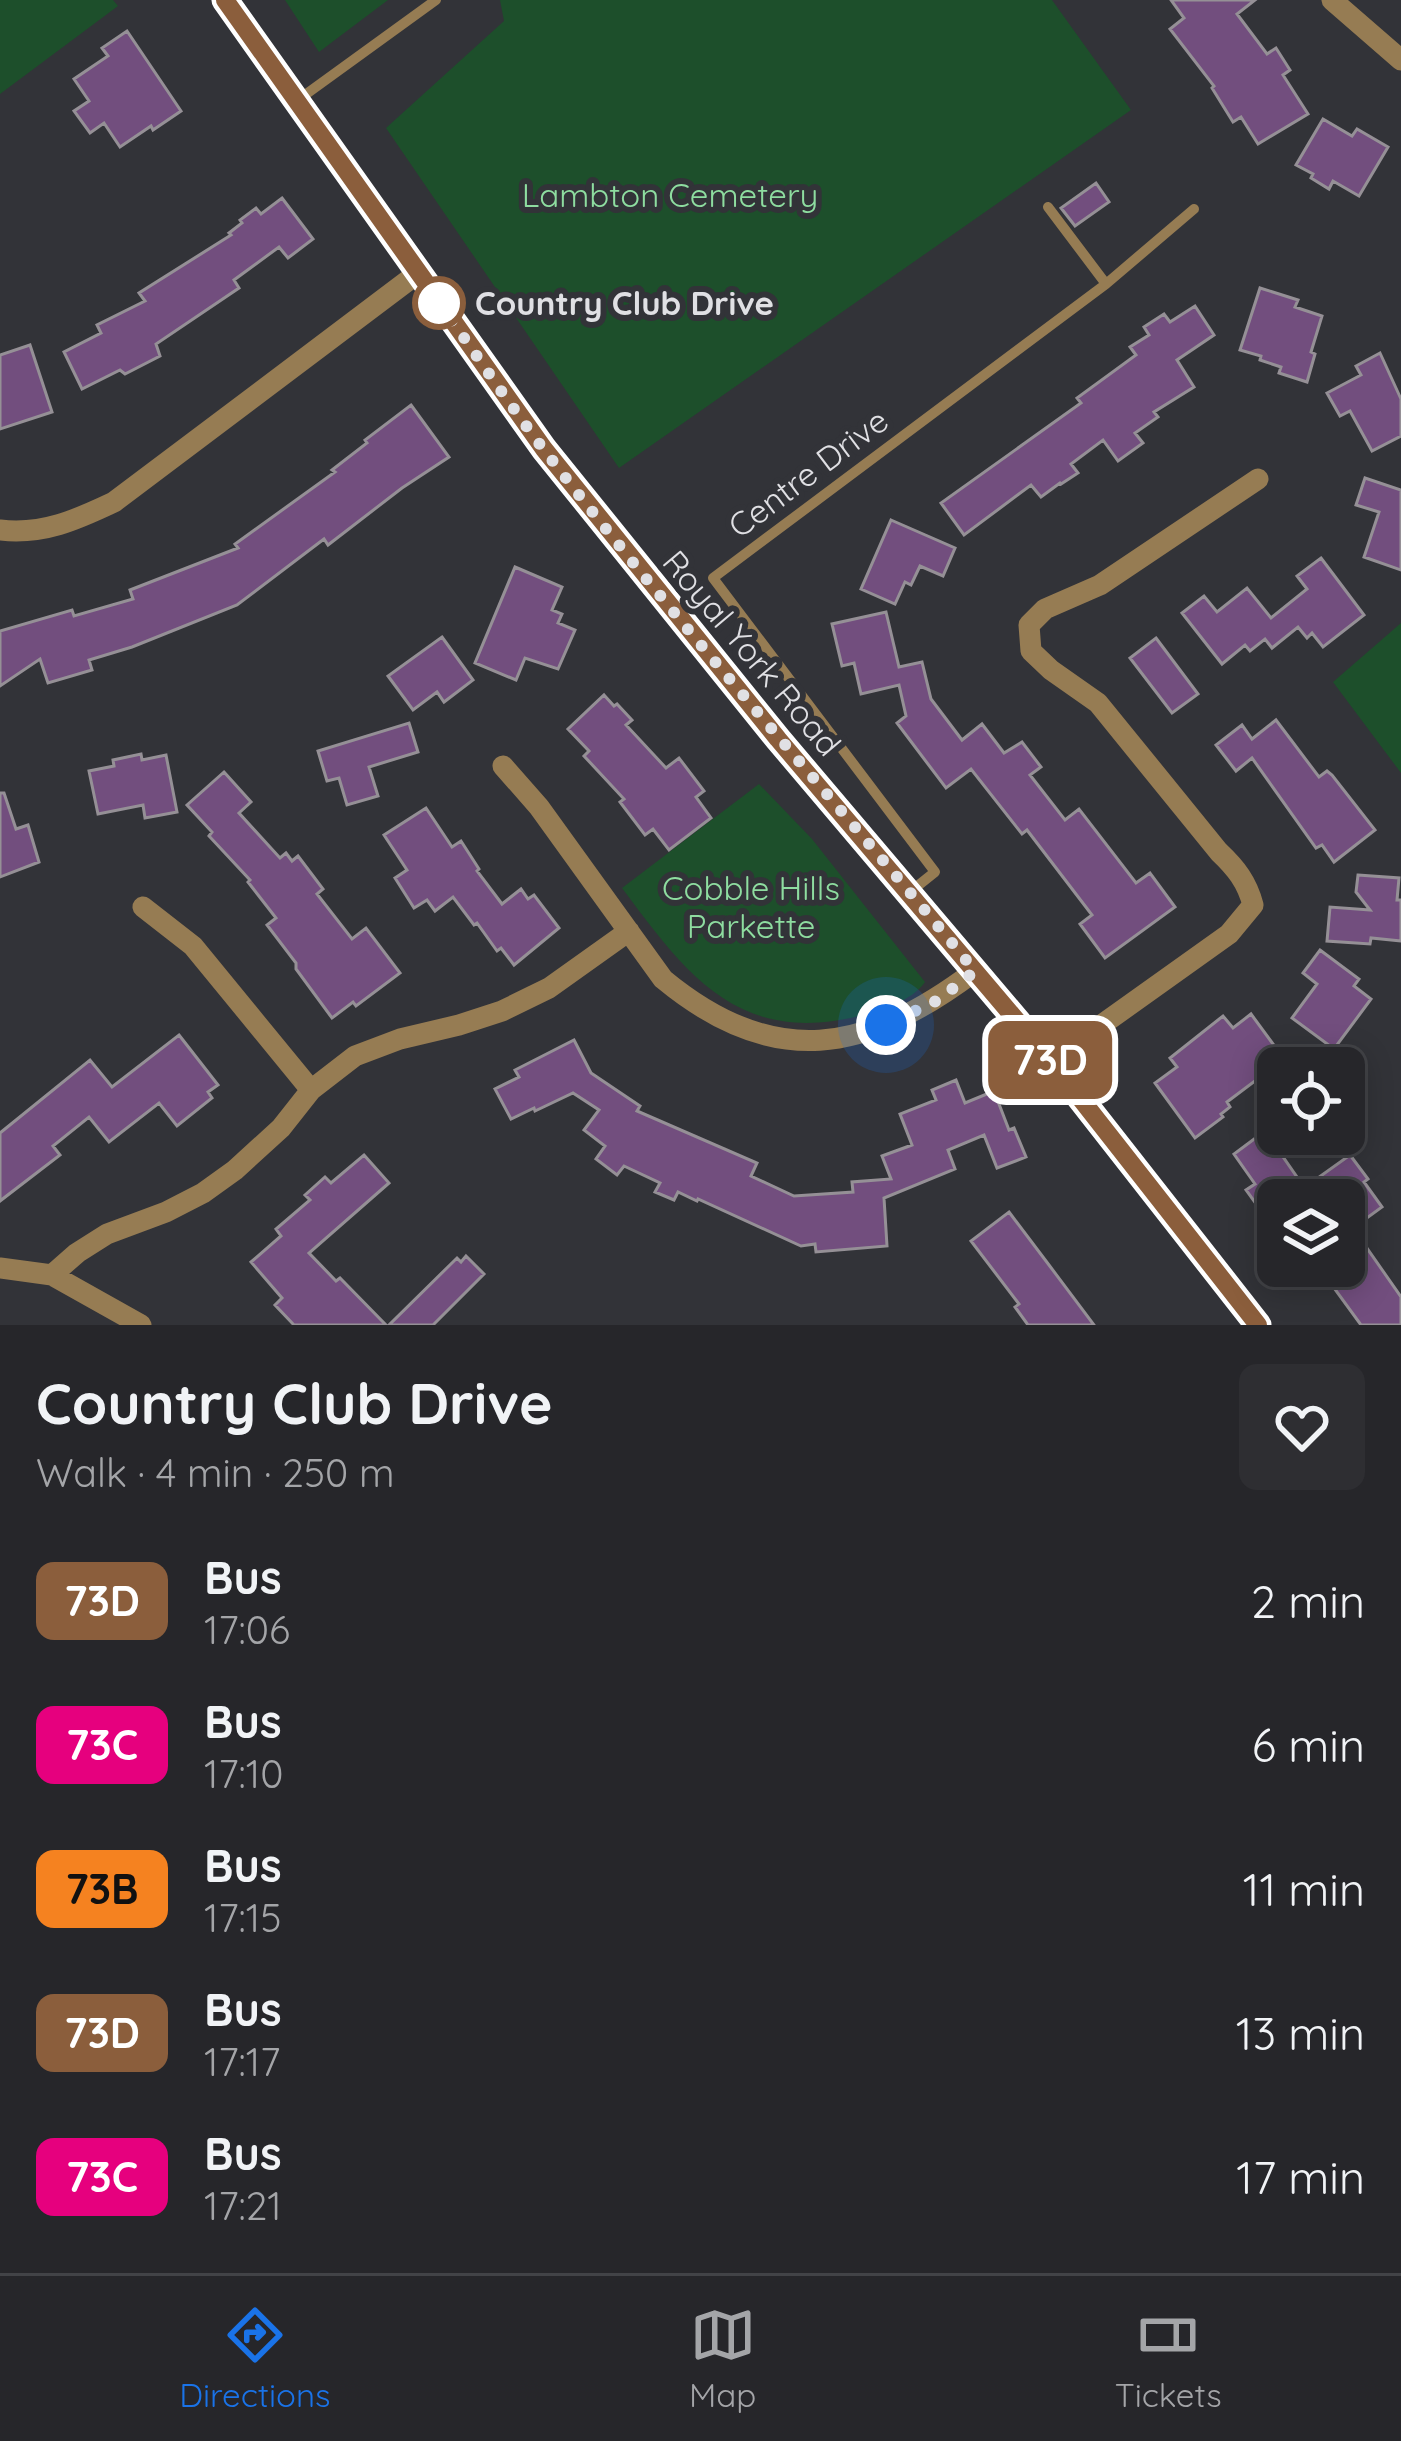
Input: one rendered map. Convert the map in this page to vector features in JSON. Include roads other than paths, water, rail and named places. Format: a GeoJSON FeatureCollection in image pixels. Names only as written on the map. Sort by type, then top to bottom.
{"type":"FeatureCollection","features":[{"type":"Feature","properties":{"kind":"main road","name":"Royal York Road"},"geometry":{"type":"LineString","coordinates":[[225,0],[544,449],[778,739],[1051,1061],[1258,1325]]}},
{"type":"Feature","properties":{"kind":"street"},"geometry":{"type":"LineString","coordinates":[[1332,0],[1401,60]]}},
{"type":"Feature","properties":{"kind":"street"},"geometry":{"type":"LineString","coordinates":[[0,530],[67,524],[114,502],[418,273]]}},
{"type":"Feature","properties":{"kind":"street"},"geometry":{"type":"LineString","coordinates":[[1051,1061],[1229,934],[1253,905],[1235,867],[1098,703],[1031,651],[1029,626],[1045,610],[1100,585],[1258,479]]}},
{"type":"Feature","properties":{"kind":"street"},"geometry":{"type":"LineString","coordinates":[[503,766],[539,807],[663,979],[720,1018],[782,1039],[854,1036],[938,1000],[975,971]]}},
{"type":"Feature","properties":{"kind":"street"},"geometry":{"type":"LineString","coordinates":[[143,908],[193,946],[311,1090]]}},
{"type":"Feature","properties":{"kind":"street"},"geometry":{"type":"LineString","coordinates":[[52,1275],[107,1234],[166,1212],[235,1170],[281,1128],[311,1090],[355,1056],[502,1011],[549,988],[629,932]]}},
{"type":"Feature","properties":{"kind":"street"},"geometry":{"type":"LineString","coordinates":[[0,1268],[52,1275],[141,1325]]}},
{"type":"Feature","properties":{"kind":"lane"},"geometry":{"type":"LineString","coordinates":[[297,101],[436,0]]}},
{"type":"Feature","properties":{"kind":"lane"},"geometry":{"type":"LineString","coordinates":[[1048,207],[1106,284]]}},
{"type":"Feature","properties":{"kind":"lane","name":"Centre Drive"},"geometry":{"type":"LineString","coordinates":[[910,892],[935,872],[713,578],[1106,284],[1194,208]]}},
{"type":"Feature","properties":{"kind":"place","name":"Country Club Drive"},"geometry":{"type":"Point","coordinates":[439,303]}},
{"type":"Feature","properties":{"kind":"park label","name":"Lambton Cemetery"},"geometry":{"type":"Point","coordinates":[670,195]}},
{"type":"Feature","properties":{"kind":"park label","name":"Cobble Hills Parkette"},"geometry":{"type":"Point","coordinates":[751,907]}}]}
